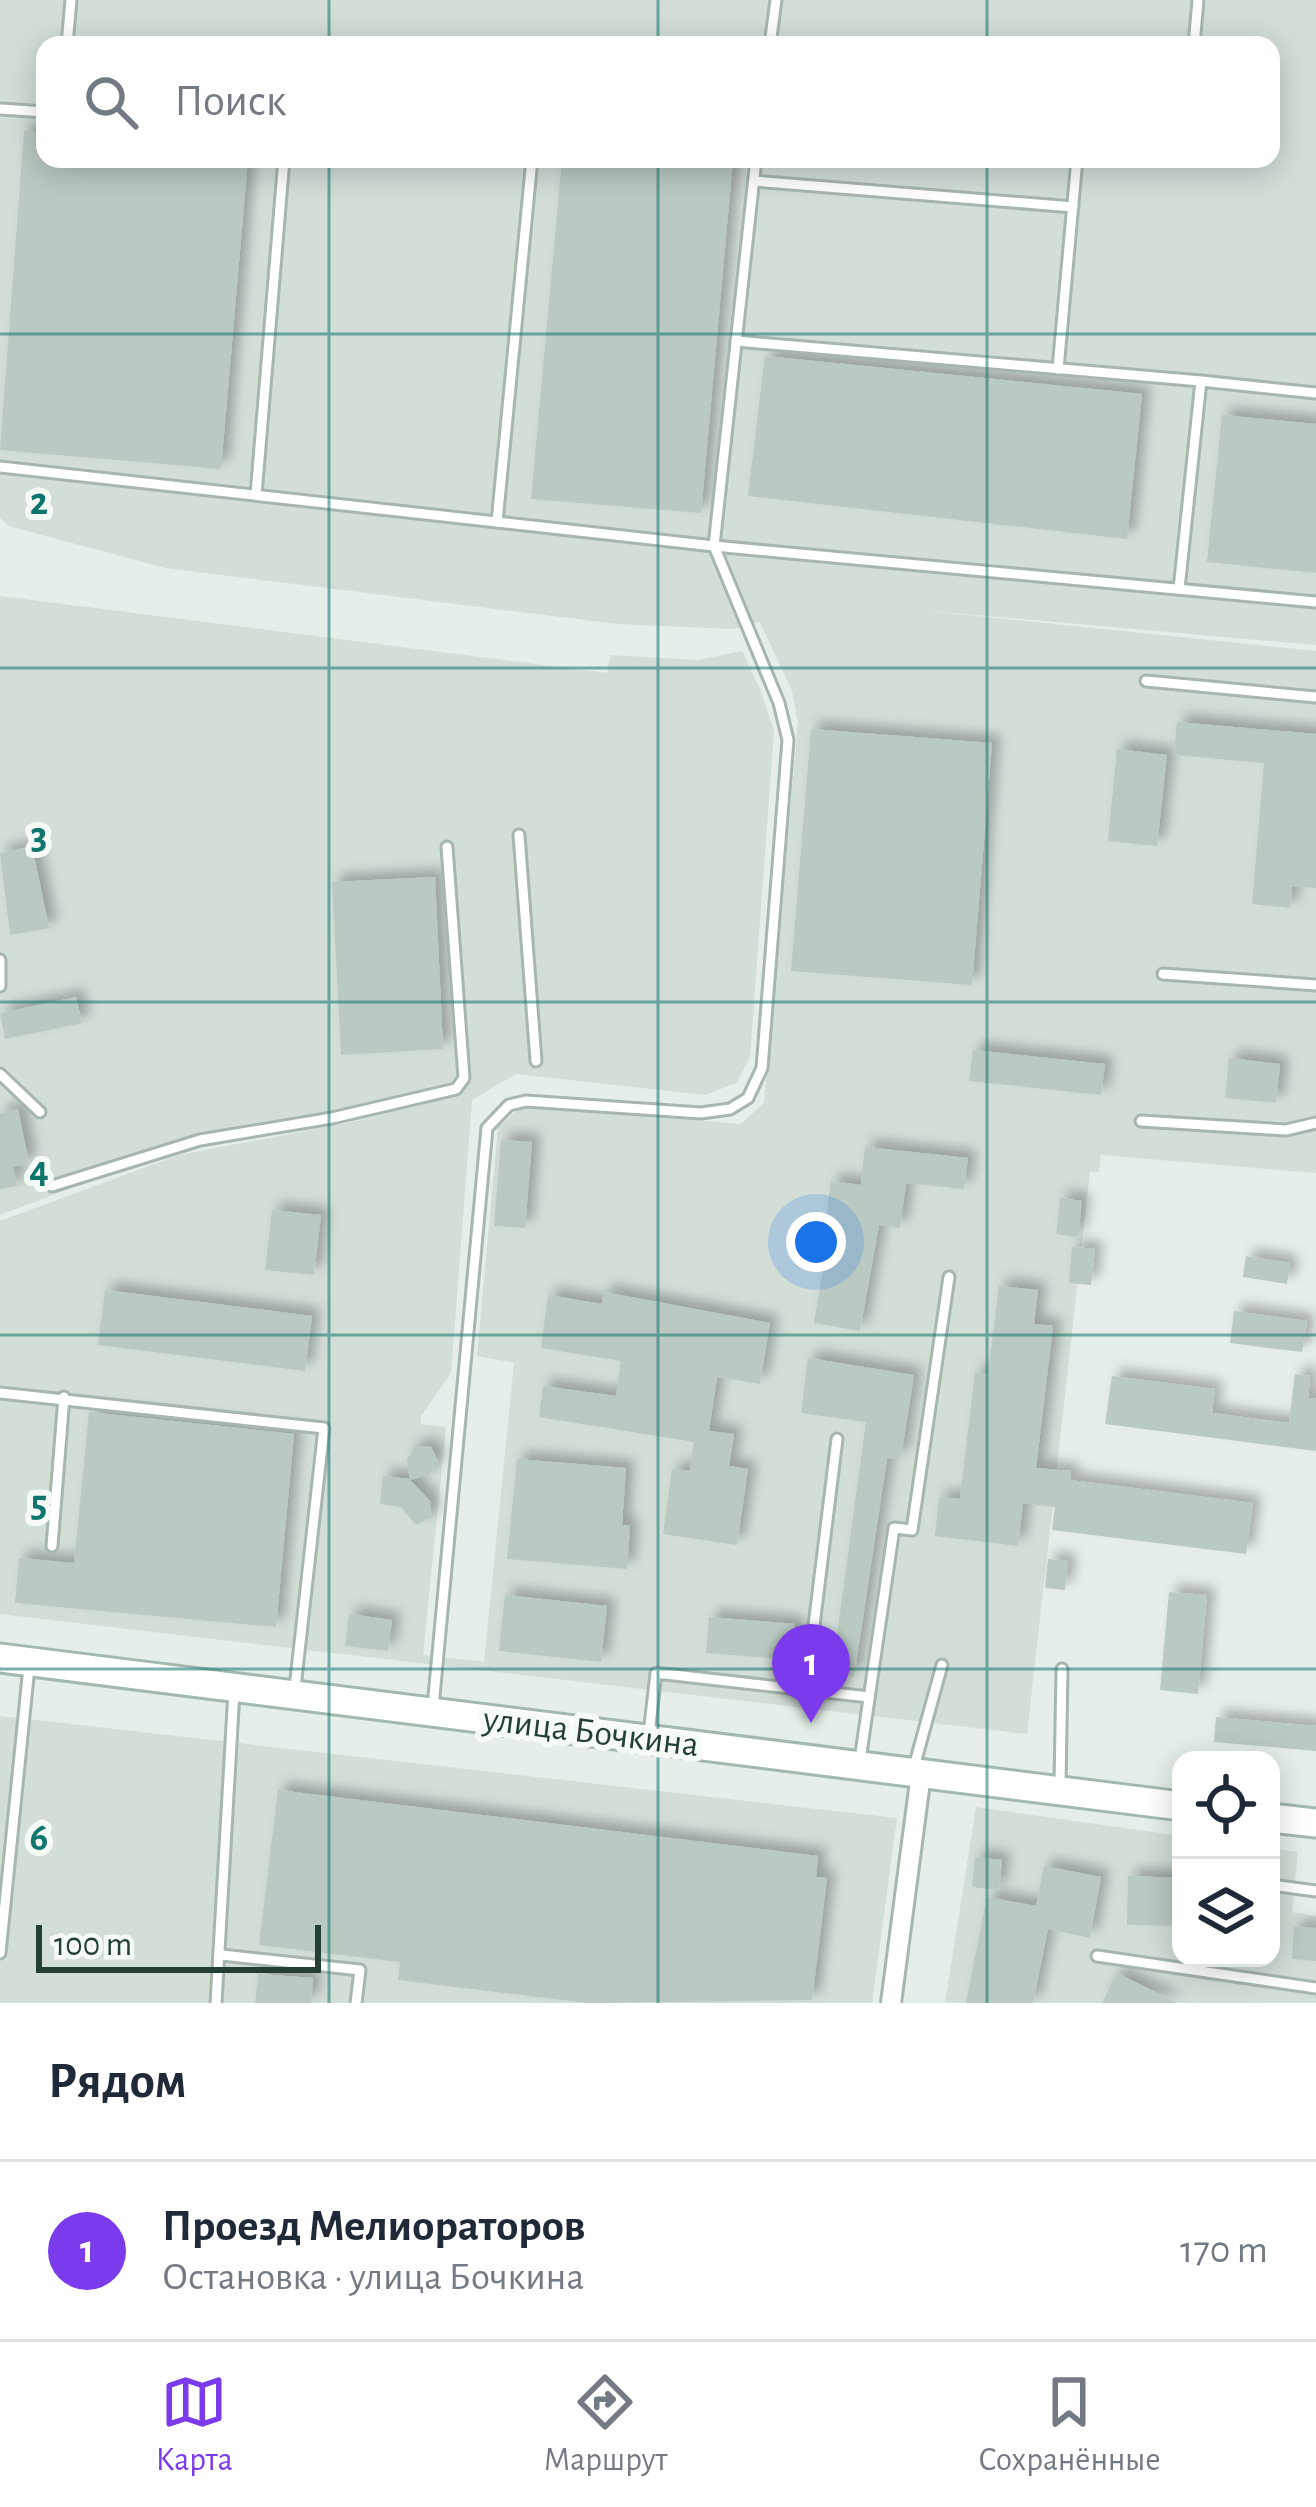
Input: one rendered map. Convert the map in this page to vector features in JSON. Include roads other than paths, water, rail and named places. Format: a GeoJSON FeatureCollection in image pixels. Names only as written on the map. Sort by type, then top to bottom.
{"type":"FeatureCollection","features":[{"type":"Feature","properties":{"kind":"street","name":"улица Бочкина"},"geometry":{"type":"LineString","coordinates":[[0,1658],[1172,1805]]}},
{"type":"Feature","properties":{"kind":"street"},"geometry":{"type":"LineString","coordinates":[[891,2003],[916,1773]]}},
{"type":"Feature","properties":{"kind":"street"},"geometry":{"type":"LineString","coordinates":[[1280,1819],[1316,1823]]}},
{"type":"Feature","properties":{"kind":"lane"},"geometry":{"type":"LineString","coordinates":[[68,36],[71,0]]}},
{"type":"Feature","properties":{"kind":"lane"},"geometry":{"type":"LineString","coordinates":[[771,36],[776,0]]}},
{"type":"Feature","properties":{"kind":"lane"},"geometry":{"type":"LineString","coordinates":[[1195,36],[1198,0]]}},
{"type":"Feature","properties":{"kind":"lane"},"geometry":{"type":"LineString","coordinates":[[0,112],[36,112]]}},
{"type":"Feature","properties":{"kind":"lane"},"geometry":{"type":"LineString","coordinates":[[256,495],[283,168]]}},
{"type":"Feature","properties":{"kind":"lane"},"geometry":{"type":"LineString","coordinates":[[497,522],[531,168]]}},
{"type":"Feature","properties":{"kind":"lane"},"geometry":{"type":"LineString","coordinates":[[433,1712],[487,1128],[509,1105],[526,1102],[717,1112],[748,1098],[762,1068],[788,740],[779,704],[714,546],[755,168]]}},
{"type":"Feature","properties":{"kind":"lane"},"geometry":{"type":"LineString","coordinates":[[1058,369],[1076,168]]}},
{"type":"Feature","properties":{"kind":"lane"},"geometry":{"type":"LineString","coordinates":[[754,181],[1073,207]]}},
{"type":"Feature","properties":{"kind":"lane"},"geometry":{"type":"LineString","coordinates":[[736,341],[1316,393]]}},
{"type":"Feature","properties":{"kind":"lane"},"geometry":{"type":"LineString","coordinates":[[1179,589],[1201,381]]}},
{"type":"Feature","properties":{"kind":"lane"},"geometry":{"type":"LineString","coordinates":[[0,467],[714,546],[1316,602]]}},
{"type":"Feature","properties":{"kind":"lane"},"geometry":{"type":"LineString","coordinates":[[1146,681],[1316,697]]}},
{"type":"Feature","properties":{"kind":"lane"},"geometry":{"type":"LineString","coordinates":[[519,835],[536,1061]]}},
{"type":"Feature","properties":{"kind":"lane"},"geometry":{"type":"LineString","coordinates":[[52,1186],[200,1139],[332,1118],[456,1089],[464,1078],[447,847]]}},
{"type":"Feature","properties":{"kind":"lane"},"geometry":{"type":"LineString","coordinates":[[0,961],[0,986]]}},
{"type":"Feature","properties":{"kind":"lane"},"geometry":{"type":"LineString","coordinates":[[1163,974],[1316,985]]}},
{"type":"Feature","properties":{"kind":"lane"},"geometry":{"type":"LineString","coordinates":[[0,1074],[40,1112]]}},
{"type":"Feature","properties":{"kind":"lane"},"geometry":{"type":"LineString","coordinates":[[1141,1120],[1286,1130],[1316,1123]]}},
{"type":"Feature","properties":{"kind":"lane"},"geometry":{"type":"LineString","coordinates":[[859,1766],[894,1528],[912,1530],[949,1277]]}},
{"type":"Feature","properties":{"kind":"lane"},"geometry":{"type":"LineString","coordinates":[[0,1393],[324,1429],[295,1694]]}},
{"type":"Feature","properties":{"kind":"lane"},"geometry":{"type":"LineString","coordinates":[[52,1546],[64,1397]]}},
{"type":"Feature","properties":{"kind":"lane"},"geometry":{"type":"LineString","coordinates":[[806,1690],[837,1439]]}},
{"type":"Feature","properties":{"kind":"lane"},"geometry":{"type":"LineString","coordinates":[[0,1952],[29,1661]]}},
{"type":"Feature","properties":{"kind":"lane"},"geometry":{"type":"LineString","coordinates":[[916,1773],[942,1665]]}},
{"type":"Feature","properties":{"kind":"lane"},"geometry":{"type":"LineString","coordinates":[[1060,1790],[1062,1670]]}},
{"type":"Feature","properties":{"kind":"lane"},"geometry":{"type":"LineString","coordinates":[[649,1740],[656,1673],[869,1697]]}},
{"type":"Feature","properties":{"kind":"lane"},"geometry":{"type":"LineString","coordinates":[[216,2003],[234,1686]]}},
{"type":"Feature","properties":{"kind":"lane"},"geometry":{"type":"LineString","coordinates":[[1280,1886],[1316,1891]]}},
{"type":"Feature","properties":{"kind":"lane"},"geometry":{"type":"LineString","coordinates":[[221,1955],[360,1970],[356,2003]]}},
{"type":"Feature","properties":{"kind":"lane"},"geometry":{"type":"LineString","coordinates":[[1097,1956],[1316,1988]]}},
{"type":"Feature","properties":{"kind":"place","name":"Проезд Мелиораторов"},"geometry":{"type":"Point","coordinates":[811,1723]}}]}
